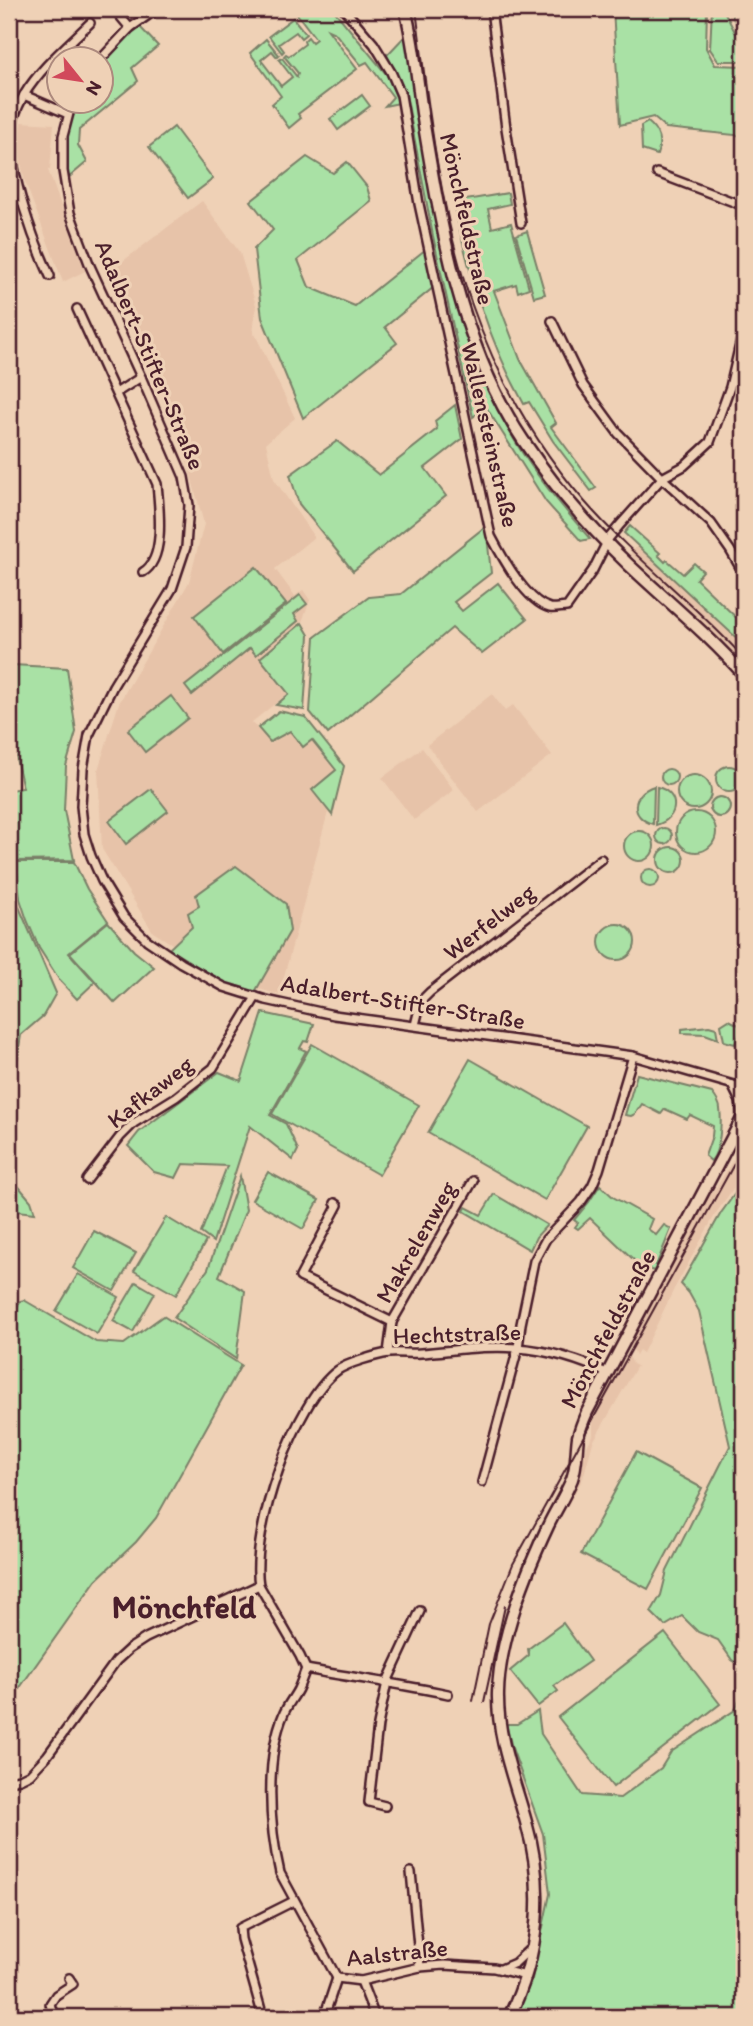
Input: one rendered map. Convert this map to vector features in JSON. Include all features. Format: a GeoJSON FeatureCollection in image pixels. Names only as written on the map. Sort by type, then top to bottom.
{"type":"FeatureCollection","features":[{"type":"Feature","properties":{"kind":"main road","name":"Mönchfeldstraße"},"geometry":{"type":"LineString","coordinates":[[405,9],[441,221],[470,329],[487,370],[522,438],[551,478],[607,542],[705,634],[744,675]]}},
{"type":"Feature","properties":{"kind":"main road","name":"Mönchfeldstraße"},"geometry":{"type":"LineString","coordinates":[[509,2017],[526,1976],[537,1926],[539,1898],[531,1841],[499,1723],[499,1681],[505,1645],[525,1577],[572,1478],[581,1427],[587,1412],[744,1117]]}},
{"type":"Feature","properties":{"kind":"street"},"geometry":{"type":"LineString","coordinates":[[114,9],[131,28]]}},
{"type":"Feature","properties":{"kind":"street"},"geometry":{"type":"LineString","coordinates":[[114,46],[131,28],[157,9]]}},
{"type":"Feature","properties":{"kind":"street","name":"Wallensteinstraße"},"geometry":{"type":"LineString","coordinates":[[344,9],[373,44],[391,72],[401,95],[419,204],[491,536],[508,568],[535,600],[551,608],[567,607],[593,570],[607,542]]}},
{"type":"Feature","properties":{"kind":"street"},"geometry":{"type":"LineString","coordinates":[[491,9],[521,223]]}},
{"type":"Feature","properties":{"kind":"street"},"geometry":{"type":"LineString","coordinates":[[50,276],[40,253],[15,172],[10,133],[24,95],[43,71],[90,23]]}},
{"type":"Feature","properties":{"kind":"street"},"geometry":{"type":"LineString","coordinates":[[24,95],[46,104]]}},
{"type":"Feature","properties":{"kind":"street","name":"Adalbert-Stifter-Straße"},"geometry":{"type":"LineString","coordinates":[[68,116],[63,136],[63,171],[70,213],[90,266],[184,477],[189,505],[186,547],[172,589],[113,686],[89,736],[83,769],[81,806],[91,856],[124,917],[147,940],[181,963],[224,987],[266,1000],[334,1015],[633,1056],[744,1088]]}},
{"type":"Feature","properties":{"kind":"street"},"geometry":{"type":"LineString","coordinates":[[657,173],[744,206]]}},
{"type":"Feature","properties":{"kind":"street"},"geometry":{"type":"LineString","coordinates":[[77,309],[157,484],[160,514],[157,548],[150,568],[143,572]]}},
{"type":"Feature","properties":{"kind":"street"},"geometry":{"type":"LineString","coordinates":[[551,321],[583,385],[618,433],[710,523],[744,574]]}},
{"type":"Feature","properties":{"kind":"street"},"geometry":{"type":"LineString","coordinates":[[607,542],[662,478],[684,466],[710,442],[730,387],[744,327]]}},
{"type":"Feature","properties":{"kind":"street"},"geometry":{"type":"LineString","coordinates":[[116,393],[141,377]]}},
{"type":"Feature","properties":{"kind":"street","name":"Werfelweg"},"geometry":{"type":"LineString","coordinates":[[415,1025],[421,1002],[430,992],[601,859]]}},
{"type":"Feature","properties":{"kind":"street","name":"Kafkaweg"},"geometry":{"type":"LineString","coordinates":[[88,1180],[120,1137],[134,1123],[176,1097],[213,1068],[256,997]]}},
{"type":"Feature","properties":{"kind":"street"},"geometry":{"type":"LineString","coordinates":[[482,1482],[518,1348],[534,1261],[546,1239],[581,1202],[592,1186],[633,1056]]}},
{"type":"Feature","properties":{"kind":"street"},"geometry":{"type":"LineString","coordinates":[[732,1084],[744,1117]]}},
{"type":"Feature","properties":{"kind":"street","name":"Makrelenweg"},"geometry":{"type":"LineString","coordinates":[[388,1353],[393,1322],[473,1181]]}},
{"type":"Feature","properties":{"kind":"street","name":"Makrelenweg"},"geometry":{"type":"LineString","coordinates":[[335,1203],[338,1205],[300,1277],[393,1322]]}},
{"type":"Feature","properties":{"kind":"street","name":"Hechtstraße"},"geometry":{"type":"LineString","coordinates":[[259,1585],[257,1572],[261,1538],[273,1488],[303,1415],[317,1391],[339,1369],[388,1353],[518,1348],[587,1362],[608,1374]]}},
{"type":"Feature","properties":{"kind":"street"},"geometry":{"type":"LineString","coordinates":[[9,1781],[20,1779],[35,1770],[103,1677],[129,1648],[259,1585],[306,1669]]}},
{"type":"Feature","properties":{"kind":"street"},"geometry":{"type":"LineString","coordinates":[[385,1806],[369,1802],[378,1725],[387,1682],[420,1611]]}},
{"type":"Feature","properties":{"kind":"street"},"geometry":{"type":"LineString","coordinates":[[306,1669],[448,1695]]}},
{"type":"Feature","properties":{"kind":"street"},"geometry":{"type":"LineString","coordinates":[[306,1669],[298,1690],[285,1711],[273,1752],[275,1855],[280,1873],[294,1901],[337,1978]]}},
{"type":"Feature","properties":{"kind":"street"},"geometry":{"type":"LineString","coordinates":[[411,1872],[420,1967]]}},
{"type":"Feature","properties":{"kind":"street"},"geometry":{"type":"LineString","coordinates":[[263,2017],[245,1957],[240,1928],[294,1901]]}},
{"type":"Feature","properties":{"kind":"street"},"geometry":{"type":"LineString","coordinates":[[500,1970],[523,1957],[533,1946]]}},
{"type":"Feature","properties":{"kind":"street","name":"Aalstraße"},"geometry":{"type":"LineString","coordinates":[[324,2017],[337,1978],[360,1981],[420,1967],[444,1965],[500,1970],[526,1976]]}},
{"type":"Feature","properties":{"kind":"street"},"geometry":{"type":"LineString","coordinates":[[54,2017],[50,2004],[56,1995],[74,1984],[69,1978]]}},
{"type":"Feature","properties":{"kind":"street"},"geometry":{"type":"LineString","coordinates":[[360,1981],[375,2017]]}},
{"type":"Feature","properties":{"kind":"shaded area"},"geometry":{"type":"Polygon","coordinates":[[[21,122],[54,124],[48,170],[85,271],[63,282],[24,179],[18,147],[21,122]]]}},
{"type":"Feature","properties":{"kind":"shaded area"},"geometry":{"type":"Polygon","coordinates":[[[202,201],[240,253],[256,305],[253,335],[255,334],[295,418],[266,443],[274,479],[314,537],[275,569],[295,596],[303,590],[310,600],[302,622],[259,657],[287,694],[252,722],[270,744],[290,732],[303,748],[312,741],[335,771],[311,790],[328,812],[279,995],[228,979],[153,932],[102,849],[98,770],[119,703],[189,582],[204,524],[174,413],[106,274],[202,201]]]}},
{"type":"Feature","properties":{"kind":"shaded area"},"geometry":{"type":"Polygon","coordinates":[[[637,546],[744,647],[744,667],[688,608],[630,554],[637,546]]]}},
{"type":"Feature","properties":{"kind":"shaded area"},"geometry":{"type":"Polygon","coordinates":[[[492,694],[505,711],[513,705],[552,755],[478,812],[427,745],[492,694]]]}},
{"type":"Feature","properties":{"kind":"shaded area"},"geometry":{"type":"Polygon","coordinates":[[[422,748],[454,790],[414,820],[382,778],[422,748]]]}},
{"type":"Feature","properties":{"kind":"shaded area"},"geometry":{"type":"Polygon","coordinates":[[[744,1142],[744,1173],[716,1213],[674,1289],[643,1353],[639,1350],[636,1355],[633,1349],[628,1347],[708,1198],[744,1142]]]}},
{"type":"Feature","properties":{"kind":"shaded area"},"geometry":{"type":"Polygon","coordinates":[[[628,1354],[637,1366],[593,1442],[583,1478],[567,1507],[582,1473],[585,1450],[593,1435],[593,1415],[621,1361],[624,1361],[628,1354]]]}},
{"type":"Feature","properties":{"kind":"green space"},"geometry":{"type":"Polygon","coordinates":[[[304,9],[333,9],[387,75],[399,103],[385,106],[393,97],[367,62],[361,65],[335,33],[328,30],[357,69],[298,114],[301,118],[289,128],[272,104],[281,96],[250,53],[266,39],[279,55],[277,57],[272,51],[261,60],[281,86],[292,77],[279,60],[282,58],[297,77],[298,73],[284,56],[289,56],[305,44],[304,41],[308,37],[312,42],[316,39],[297,14],[304,9]]]}},
{"type":"Feature","properties":{"kind":"green space"},"geometry":{"type":"Polygon","coordinates":[[[613,9],[707,9],[706,48],[715,65],[744,66],[744,136],[666,128],[653,117],[620,125],[613,9]]]}},
{"type":"Feature","properties":{"kind":"green space"},"geometry":{"type":"Polygon","coordinates":[[[712,9],[723,9],[735,32],[744,37],[744,61],[718,61],[710,49],[712,9]]]}},
{"type":"Feature","properties":{"kind":"green space"},"geometry":{"type":"Polygon","coordinates":[[[731,9],[744,9],[744,31],[734,20],[731,9]]]}},
{"type":"Feature","properties":{"kind":"green space"},"geometry":{"type":"Polygon","coordinates":[[[293,18],[306,34],[301,38],[296,32],[279,44],[284,51],[282,53],[269,36],[293,18]]]}},
{"type":"Feature","properties":{"kind":"green space"},"geometry":{"type":"Polygon","coordinates":[[[139,26],[158,46],[132,68],[138,81],[116,99],[116,50],[139,26]]]}},
{"type":"Feature","properties":{"kind":"green space"},"geometry":{"type":"Polygon","coordinates":[[[406,35],[433,208],[453,294],[466,336],[492,399],[516,443],[544,484],[590,539],[581,541],[546,502],[486,407],[473,417],[433,236],[406,94],[387,55],[406,35]]]}},
{"type":"Feature","properties":{"kind":"green space"},"geometry":{"type":"Polygon","coordinates":[[[362,95],[370,106],[338,130],[330,119],[362,95]]]}},
{"type":"Feature","properties":{"kind":"green space"},"geometry":{"type":"Polygon","coordinates":[[[73,116],[96,116],[79,130],[78,145],[87,162],[67,179],[68,132],[73,116]]]}},
{"type":"Feature","properties":{"kind":"green space"},"geometry":{"type":"Polygon","coordinates":[[[648,122],[659,137],[657,155],[642,150],[641,126],[648,122]]]}},
{"type":"Feature","properties":{"kind":"green space"},"geometry":{"type":"Polygon","coordinates":[[[174,127],[213,179],[188,198],[149,147],[174,127]]]}},
{"type":"Feature","properties":{"kind":"green space"},"geometry":{"type":"Polygon","coordinates":[[[307,157],[333,173],[347,162],[367,187],[371,201],[298,260],[309,287],[355,306],[426,249],[434,287],[385,327],[397,343],[303,418],[262,318],[254,249],[273,230],[251,201],[307,157]]]}},
{"type":"Feature","properties":{"kind":"green space"},"geometry":{"type":"Polygon","coordinates":[[[508,193],[510,204],[488,209],[492,228],[511,223],[529,288],[518,292],[516,284],[494,291],[520,359],[556,423],[551,427],[596,488],[591,491],[553,441],[529,402],[524,404],[500,355],[473,280],[454,202],[508,193]]]}},
{"type":"Feature","properties":{"kind":"green space"},"geometry":{"type":"Polygon","coordinates":[[[527,231],[545,294],[534,297],[516,235],[527,231]]]}},
{"type":"Feature","properties":{"kind":"green space"},"geometry":{"type":"Polygon","coordinates":[[[455,405],[462,439],[425,468],[446,496],[353,571],[299,504],[290,475],[337,441],[379,475],[437,429],[435,421],[455,405]]]}},
{"type":"Feature","properties":{"kind":"green space"},"geometry":{"type":"Polygon","coordinates":[[[486,526],[491,573],[454,602],[462,611],[498,583],[527,619],[482,654],[452,628],[328,734],[310,712],[315,637],[369,597],[401,594],[486,526]]]}},
{"type":"Feature","properties":{"kind":"green space"},"geometry":{"type":"Polygon","coordinates":[[[630,526],[660,553],[658,555],[665,562],[667,560],[683,574],[694,563],[703,571],[696,579],[744,625],[744,645],[624,533],[630,526]]]}},
{"type":"Feature","properties":{"kind":"green space"},"geometry":{"type":"Polygon","coordinates":[[[256,567],[286,604],[223,654],[194,616],[256,567]]]}},
{"type":"Feature","properties":{"kind":"green space"},"geometry":{"type":"Polygon","coordinates":[[[300,595],[307,604],[294,614],[298,621],[256,655],[250,648],[192,695],[185,686],[300,595]]]}},
{"type":"Feature","properties":{"kind":"green space"},"geometry":{"type":"Polygon","coordinates":[[[302,623],[309,635],[304,710],[276,705],[289,694],[260,658],[302,623]]]}},
{"type":"Feature","properties":{"kind":"green space"},"geometry":{"type":"Polygon","coordinates":[[[13,665],[67,668],[76,732],[66,766],[64,810],[74,860],[16,861],[9,831],[9,790],[23,788],[15,754],[9,753],[9,672],[13,665]]]}},
{"type":"Feature","properties":{"kind":"green space"},"geometry":{"type":"Polygon","coordinates":[[[171,696],[188,718],[145,752],[128,730],[171,696]]]}},
{"type":"Feature","properties":{"kind":"green space"},"geometry":{"type":"Polygon","coordinates":[[[279,711],[305,717],[344,766],[332,815],[312,790],[336,770],[312,740],[303,747],[290,731],[270,742],[258,728],[279,711]]]}},
{"type":"Feature","properties":{"kind":"green space"},"geometry":{"type":"Polygon","coordinates":[[[729,766],[738,770],[742,779],[738,788],[729,792],[720,788],[716,779],[720,770],[729,766]]]}},
{"type":"Feature","properties":{"kind":"green space"},"geometry":{"type":"Polygon","coordinates":[[[669,769],[677,777],[669,785],[661,777],[669,769]]]}},
{"type":"Feature","properties":{"kind":"green space"},"geometry":{"type":"Polygon","coordinates":[[[694,775],[706,780],[711,792],[706,804],[694,809],[682,804],[677,792],[682,780],[694,775]]]}},
{"type":"Feature","properties":{"kind":"green space"},"geometry":{"type":"Polygon","coordinates":[[[654,786],[653,824],[640,817],[636,805],[641,794],[654,786]]]}},
{"type":"Feature","properties":{"kind":"green space"},"geometry":{"type":"Polygon","coordinates":[[[657,787],[670,795],[674,806],[669,817],[656,825],[657,787]]]}},
{"type":"Feature","properties":{"kind":"green space"},"geometry":{"type":"Polygon","coordinates":[[[151,789],[168,811],[126,844],[109,821],[151,789]]]}},
{"type":"Feature","properties":{"kind":"green space"},"geometry":{"type":"Polygon","coordinates":[[[720,797],[727,800],[730,807],[727,814],[720,817],[713,814],[710,807],[713,800],[720,797]]]}},
{"type":"Feature","properties":{"kind":"green space"},"geometry":{"type":"Polygon","coordinates":[[[696,812],[710,818],[716,832],[710,846],[696,852],[682,846],[676,832],[682,818],[696,812]]]}},
{"type":"Feature","properties":{"kind":"green space"},"geometry":{"type":"Polygon","coordinates":[[[664,828],[670,830],[670,842],[664,844],[658,842],[656,836],[658,830],[664,828]]]}},
{"type":"Feature","properties":{"kind":"green space"},"geometry":{"type":"Polygon","coordinates":[[[639,831],[650,835],[654,846],[650,857],[639,861],[628,857],[624,846],[628,835],[639,831]]]}},
{"type":"Feature","properties":{"kind":"green space"},"geometry":{"type":"Polygon","coordinates":[[[671,847],[680,851],[684,860],[680,869],[671,873],[662,869],[658,860],[662,851],[671,847]]]}},
{"type":"Feature","properties":{"kind":"green space"},"geometry":{"type":"Polygon","coordinates":[[[16,862],[74,862],[87,889],[108,921],[69,953],[95,982],[77,999],[60,981],[39,948],[20,899],[16,862]]]}},
{"type":"Feature","properties":{"kind":"green space"},"geometry":{"type":"Polygon","coordinates":[[[236,866],[286,904],[290,931],[255,992],[225,983],[169,949],[192,927],[188,913],[199,906],[196,895],[236,866]]]}},
{"type":"Feature","properties":{"kind":"green space"},"geometry":{"type":"Polygon","coordinates":[[[646,869],[654,869],[659,878],[657,885],[646,887],[641,882],[641,874],[646,869]]]}},
{"type":"Feature","properties":{"kind":"green space"},"geometry":{"type":"Polygon","coordinates":[[[9,900],[16,900],[56,993],[43,1016],[21,1035],[9,1111],[9,900]]]}},
{"type":"Feature","properties":{"kind":"green space"},"geometry":{"type":"Polygon","coordinates":[[[108,922],[134,951],[154,967],[115,1003],[70,953],[108,922]]]}},
{"type":"Feature","properties":{"kind":"green space"},"geometry":{"type":"Polygon","coordinates":[[[617,924],[630,929],[635,942],[630,955],[617,960],[604,955],[599,942],[604,929],[617,924]]]}},
{"type":"Feature","properties":{"kind":"green space"},"geometry":{"type":"Polygon","coordinates":[[[263,1013],[314,1024],[308,1042],[304,1041],[300,1048],[306,1051],[270,1115],[286,1124],[298,1150],[293,1160],[250,1126],[213,1242],[201,1233],[227,1166],[183,1164],[176,1178],[154,1172],[128,1146],[139,1132],[219,1072],[241,1081],[263,1013]]]}},
{"type":"Feature","properties":{"kind":"green space"},"geometry":{"type":"Polygon","coordinates":[[[729,1020],[743,1027],[735,1044],[724,1041],[721,1025],[729,1020]]]}},
{"type":"Feature","properties":{"kind":"green space"},"geometry":{"type":"Polygon","coordinates":[[[709,1026],[716,1028],[718,1039],[705,1034],[682,1033],[682,1029],[709,1026]]]}},
{"type":"Feature","properties":{"kind":"green space"},"geometry":{"type":"Polygon","coordinates":[[[312,1044],[419,1105],[379,1175],[272,1114],[312,1044]]]}},
{"type":"Feature","properties":{"kind":"green space"},"geometry":{"type":"Polygon","coordinates":[[[470,1059],[587,1126],[545,1200],[428,1133],[470,1059]]]}},
{"type":"Feature","properties":{"kind":"green space"},"geometry":{"type":"Polygon","coordinates":[[[637,1074],[712,1093],[719,1105],[721,1122],[718,1144],[711,1161],[705,1156],[713,1126],[690,1115],[687,1119],[665,1109],[661,1114],[642,1104],[635,1114],[625,1115],[637,1074]]]}},
{"type":"Feature","properties":{"kind":"green space"},"geometry":{"type":"Polygon","coordinates":[[[268,1172],[319,1200],[303,1229],[252,1200],[268,1172]]]}},
{"type":"Feature","properties":{"kind":"green space"},"geometry":{"type":"Polygon","coordinates":[[[9,1175],[31,1201],[35,1213],[9,1210],[9,1175]]]}},
{"type":"Feature","properties":{"kind":"green space"},"geometry":{"type":"Polygon","coordinates":[[[240,1176],[246,1210],[219,1276],[245,1291],[236,1359],[174,1318],[208,1269],[240,1176]]]}},
{"type":"Feature","properties":{"kind":"green space"},"geometry":{"type":"Polygon","coordinates":[[[744,1181],[744,1674],[742,1666],[732,1660],[718,1640],[698,1632],[682,1616],[665,1626],[651,1612],[661,1595],[667,1571],[730,1446],[699,1311],[681,1284],[721,1213],[744,1181]]]}},
{"type":"Feature","properties":{"kind":"green space"},"geometry":{"type":"Polygon","coordinates":[[[600,1185],[613,1197],[652,1219],[648,1229],[656,1235],[664,1225],[671,1229],[654,1271],[642,1267],[590,1218],[578,1229],[575,1227],[578,1223],[574,1220],[600,1185]]]}},
{"type":"Feature","properties":{"kind":"green space"},"geometry":{"type":"Polygon","coordinates":[[[494,1194],[547,1225],[536,1237],[530,1250],[464,1211],[466,1207],[481,1215],[494,1194]]]}},
{"type":"Feature","properties":{"kind":"green space"},"geometry":{"type":"Polygon","coordinates":[[[166,1217],[206,1241],[176,1295],[134,1271],[166,1217]]]}},
{"type":"Feature","properties":{"kind":"green space"},"geometry":{"type":"Polygon","coordinates":[[[94,1231],[136,1253],[114,1291],[73,1268],[94,1231]]]}},
{"type":"Feature","properties":{"kind":"green space"},"geometry":{"type":"Polygon","coordinates":[[[78,1274],[119,1297],[97,1334],[56,1311],[78,1274]]]}},
{"type":"Feature","properties":{"kind":"green space"},"geometry":{"type":"Polygon","coordinates":[[[136,1282],[155,1293],[133,1332],[113,1321],[136,1282]]]}},
{"type":"Feature","properties":{"kind":"green space"},"geometry":{"type":"Polygon","coordinates":[[[24,1300],[96,1342],[124,1344],[163,1316],[241,1365],[156,1518],[136,1542],[96,1580],[9,1703],[9,1326],[20,1301],[24,1300]]]}},
{"type":"Feature","properties":{"kind":"green space"},"geometry":{"type":"Polygon","coordinates":[[[636,1452],[702,1488],[648,1589],[581,1554],[636,1452]]]}},
{"type":"Feature","properties":{"kind":"green space"},"geometry":{"type":"Polygon","coordinates":[[[563,1623],[590,1661],[554,1686],[558,1691],[538,1706],[510,1671],[529,1655],[528,1649],[563,1623]]]}},
{"type":"Feature","properties":{"kind":"green space"},"geometry":{"type":"Polygon","coordinates":[[[665,1633],[720,1704],[613,1787],[558,1717],[665,1633]]]}},
{"type":"Feature","properties":{"kind":"green space"},"geometry":{"type":"Polygon","coordinates":[[[744,1685],[744,2017],[516,2017],[532,1979],[550,1894],[543,1834],[506,1724],[517,1724],[538,1711],[541,1734],[582,1795],[620,1798],[661,1768],[671,1752],[735,1710],[744,1685]]]}},
{"type":"Feature","properties":{"kind":"tram line"},"geometry":{"type":"LineString","coordinates":[[416,9],[436,159],[451,234],[472,305],[506,384],[534,434],[585,502],[744,658]]}},
{"type":"Feature","properties":{"kind":"tram line"},"geometry":{"type":"LineString","coordinates":[[473,1701],[489,1624],[513,1564],[744,1146]]}},
{"type":"Feature","properties":{"kind":"tram line"},"geometry":{"type":"LineString","coordinates":[[484,1702],[505,1606]]}},
{"type":"Feature","properties":{"kind":"district","name":"Mönchfeld"},"geometry":{"type":"Point","coordinates":[184,1607]}}]}
